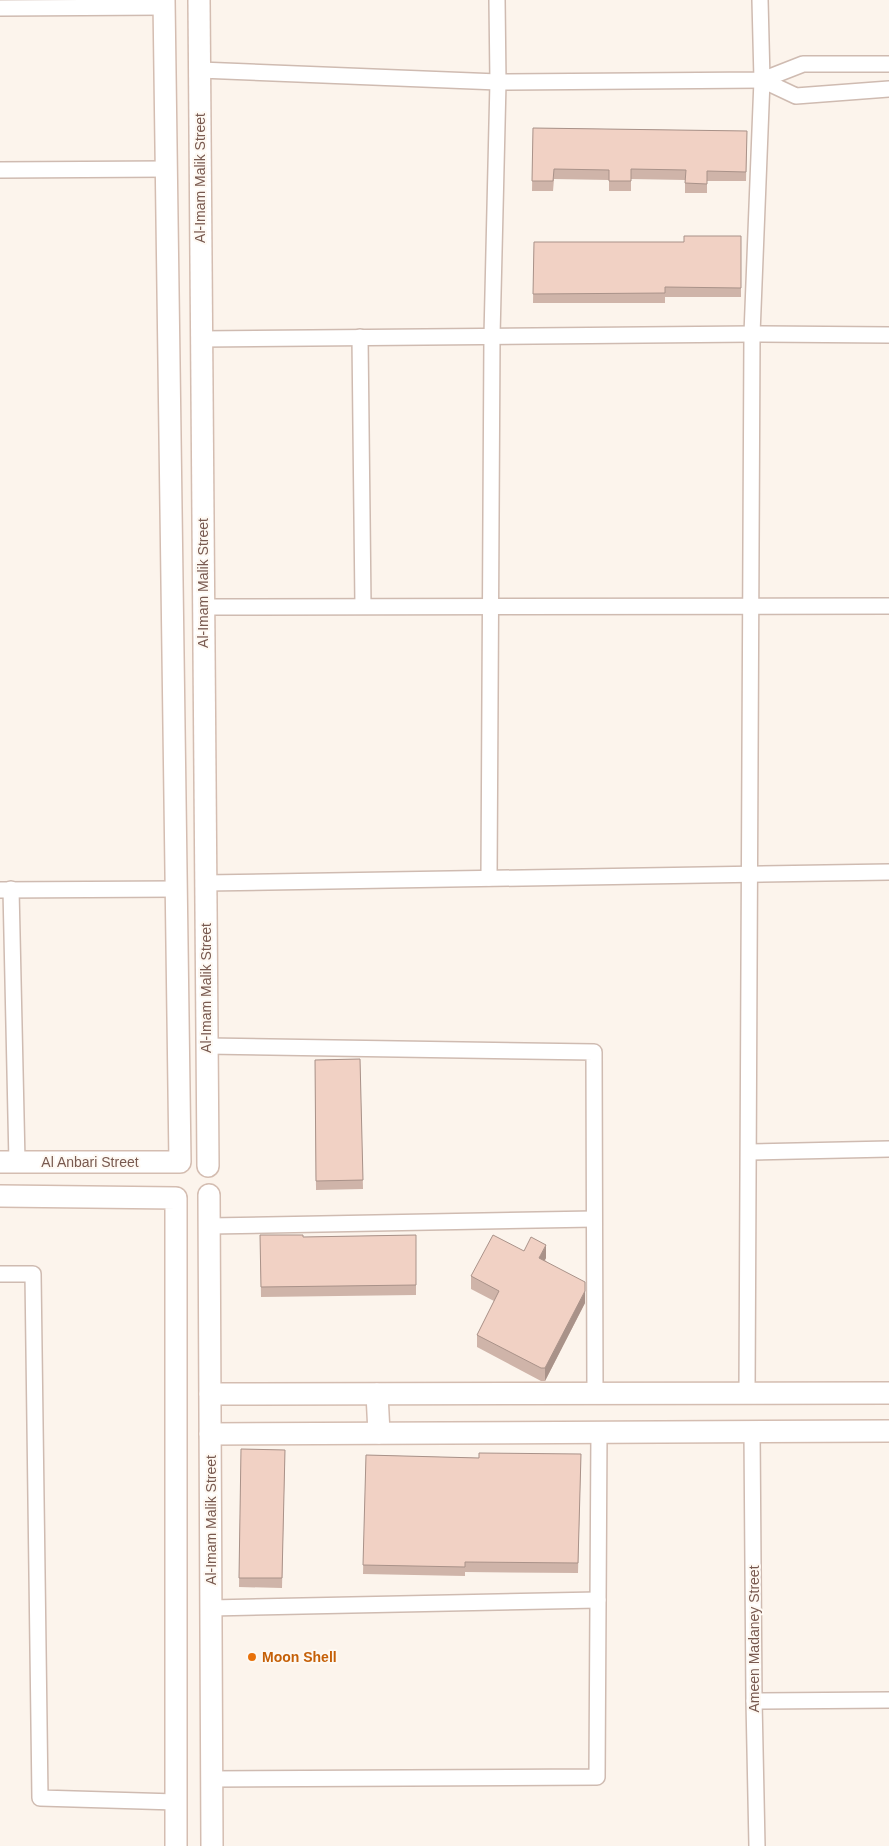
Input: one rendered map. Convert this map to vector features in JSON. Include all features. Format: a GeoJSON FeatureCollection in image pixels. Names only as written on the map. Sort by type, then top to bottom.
{"type":"FeatureCollection","features":[{"type":"Feature","properties":{"kind":"street","name":"Al-Imam Malik Street"},"geometry":{"type":"LineString","coordinates":[[199,0],[208,1166]]}},
{"type":"Feature","properties":{"kind":"street"},"geometry":{"type":"LineString","coordinates":[[489,878],[492,336],[498,82],[497,0]]}},
{"type":"Feature","properties":{"kind":"street"},"geometry":{"type":"LineString","coordinates":[[747,1393],[752,334],[762,80],[760,0]]}},
{"type":"Feature","properties":{"kind":"street","name":"Al-Imam Malik Street"},"geometry":{"type":"LineString","coordinates":[[164,3],[180,1162]]}},
{"type":"Feature","properties":{"kind":"street"},"geometry":{"type":"LineString","coordinates":[[0,8],[164,3]]}},
{"type":"Feature","properties":{"kind":"street"},"geometry":{"type":"LineString","coordinates":[[200,70],[498,82],[762,80],[803,64],[889,64]]}},
{"type":"Feature","properties":{"kind":"street"},"geometry":{"type":"LineString","coordinates":[[762,80],[796,96],[889,89]]}},
{"type":"Feature","properties":{"kind":"street"},"geometry":{"type":"LineString","coordinates":[[0,170],[167,169]]}},
{"type":"Feature","properties":{"kind":"street"},"geometry":{"type":"LineString","coordinates":[[202,338],[752,334],[889,336]]}},
{"type":"Feature","properties":{"kind":"street"},"geometry":{"type":"LineString","coordinates":[[360,337],[363,606]]}},
{"type":"Feature","properties":{"kind":"street"},"geometry":{"type":"LineString","coordinates":[[171,471],[202,471]]}},
{"type":"Feature","properties":{"kind":"street"},"geometry":{"type":"LineString","coordinates":[[204,607],[889,606]]}},
{"type":"Feature","properties":{"kind":"street"},"geometry":{"type":"LineString","coordinates":[[205,883],[889,872]]}},
{"type":"Feature","properties":{"kind":"street"},"geometry":{"type":"LineString","coordinates":[[9,1162],[6,890],[176,889]]}},
{"type":"Feature","properties":{"kind":"street"},"geometry":{"type":"LineString","coordinates":[[206,1046],[594,1052],[595,1393]]}},
{"type":"Feature","properties":{"kind":"street"},"geometry":{"type":"LineString","coordinates":[[749,1152],[889,1149]]}},
{"type":"Feature","properties":{"kind":"street"},"geometry":{"type":"LineString","coordinates":[[0,1196],[176,1198],[188,1204],[196,1203],[209,1195],[213,1180],[208,1166],[194,1159],[180,1162],[171,1172],[169,1179],[172,1192],[176,1198],[176,1846]]}},
{"type":"Feature","properties":{"kind":"street","name":"Al Anbari Street"},"geometry":{"type":"LineString","coordinates":[[9,1162],[180,1162]]}},
{"type":"Feature","properties":{"kind":"street","name":"Al-Imam Malik Street"},"geometry":{"type":"LineString","coordinates":[[209,1195],[212,1846]]}},
{"type":"Feature","properties":{"kind":"street"},"geometry":{"type":"LineString","coordinates":[[209,1226],[594,1219]]}},
{"type":"Feature","properties":{"kind":"street"},"geometry":{"type":"LineString","coordinates":[[0,1274],[33,1274],[40,1798],[176,1802]]}},
{"type":"Feature","properties":{"kind":"street"},"geometry":{"type":"LineString","coordinates":[[210,1394],[889,1393]]}},
{"type":"Feature","properties":{"kind":"street"},"geometry":{"type":"LineString","coordinates":[[377,1394],[379,1434]]}},
{"type":"Feature","properties":{"kind":"street"},"geometry":{"type":"LineString","coordinates":[[210,1434],[889,1431]]}},
{"type":"Feature","properties":{"kind":"street"},"geometry":{"type":"LineString","coordinates":[[212,1779],[597,1777],[599,1432]]}},
{"type":"Feature","properties":{"kind":"street","name":"Ameen Madaney Street"},"geometry":{"type":"LineString","coordinates":[[752,1432],[757,1846]]}},
{"type":"Feature","properties":{"kind":"street"},"geometry":{"type":"LineString","coordinates":[[211,1608],[598,1600]]}},
{"type":"Feature","properties":{"kind":"street"},"geometry":{"type":"LineString","coordinates":[[754,1702],[889,1700]]}},
{"type":"Feature","properties":{"kind":"building"},"geometry":{"type":"Polygon","coordinates":[[[533,128],[747,131],[746,172],[707,171],[707,184],[685,183],[686,170],[631,169],[631,181],[609,181],[609,170],[554,169],[553,181],[532,181],[533,128]]]}},
{"type":"Feature","properties":{"kind":"building"},"geometry":{"type":"Polygon","coordinates":[[[684,236],[741,236],[741,288],[665,287],[665,293],[533,294],[534,242],[684,242],[684,236]]]}},
{"type":"Feature","properties":{"kind":"building"},"geometry":{"type":"Polygon","coordinates":[[[360,1059],[363,1180],[316,1181],[315,1060],[360,1059]]]}},
{"type":"Feature","properties":{"kind":"building"},"geometry":{"type":"Polygon","coordinates":[[[260,1235],[303,1235],[303,1237],[416,1235],[416,1285],[261,1287],[260,1235]]]}},
{"type":"Feature","properties":{"kind":"building"},"geometry":{"type":"Polygon","coordinates":[[[493,1235],[524,1251],[531,1237],[546,1245],[539,1258],[585,1282],[585,1291],[545,1368],[541,1368],[477,1335],[499,1291],[471,1276],[493,1235]]]}},
{"type":"Feature","properties":{"kind":"building"},"geometry":{"type":"Polygon","coordinates":[[[241,1449],[285,1450],[282,1578],[239,1578],[241,1449]]]}},
{"type":"Feature","properties":{"kind":"building"},"geometry":{"type":"Polygon","coordinates":[[[479,1453],[581,1454],[578,1563],[465,1562],[465,1567],[363,1565],[366,1455],[479,1458],[479,1453]]]}},
{"type":"Feature","properties":{"kind":"place","name":"Moon Shell"},"geometry":{"type":"Point","coordinates":[252,1657]}}]}
